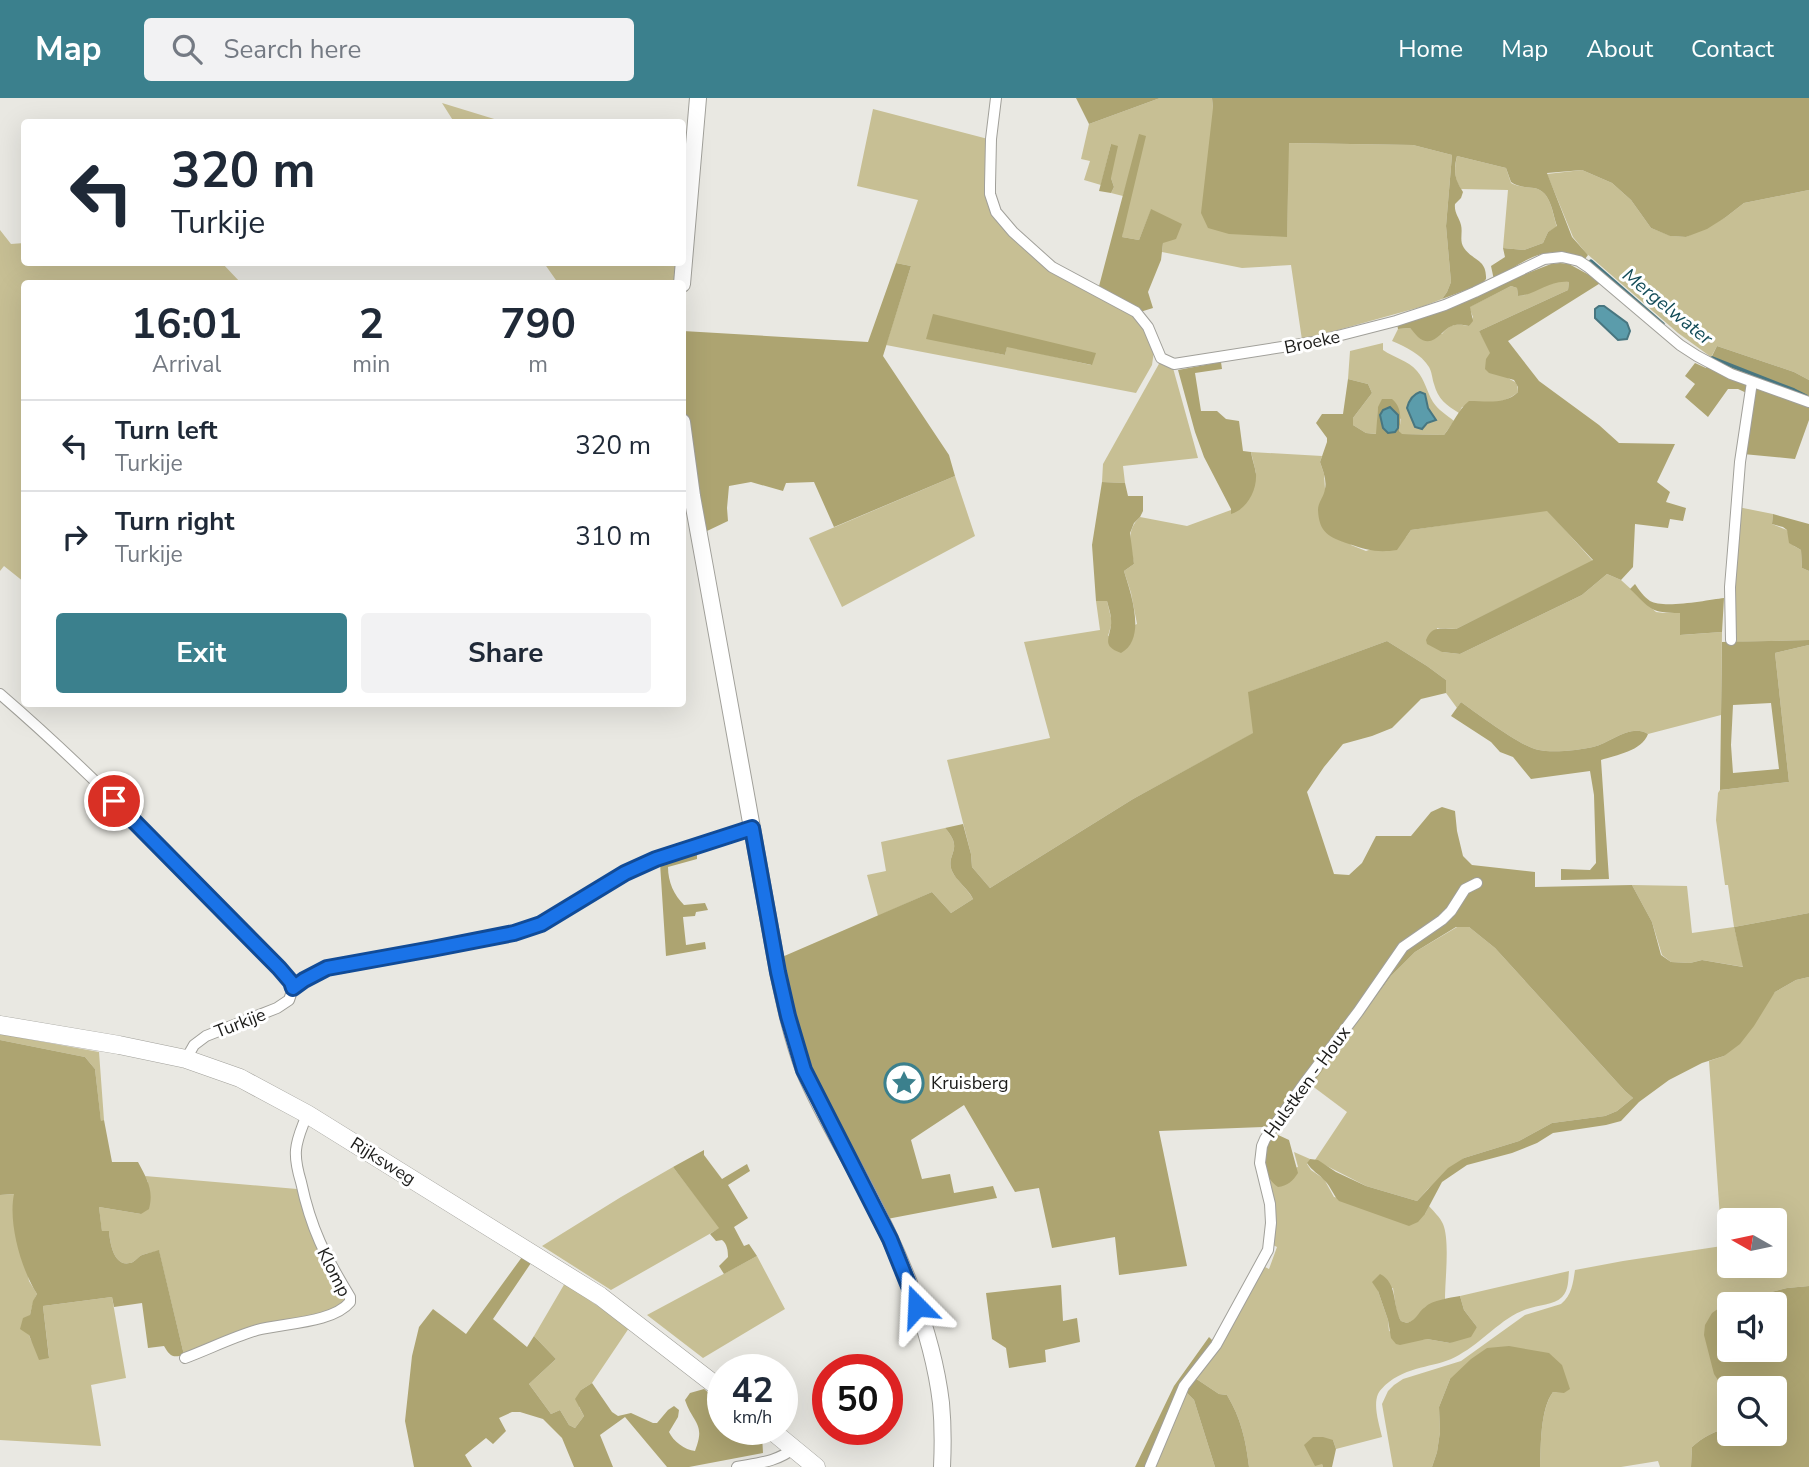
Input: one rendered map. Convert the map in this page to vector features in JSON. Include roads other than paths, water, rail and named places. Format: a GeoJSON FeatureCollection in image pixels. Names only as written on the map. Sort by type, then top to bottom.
{"type":"FeatureCollection","features":[{"type":"Feature","properties":{"kind":"main road"},"geometry":{"type":"LineString","coordinates":[[686,238],[698,98]]}},
{"type":"Feature","properties":{"kind":"main road"},"geometry":{"type":"LineString","coordinates":[[686,450],[694,507],[788,1016],[801,1060],[815,1094],[890,1239],[917,1306],[938,1384],[943,1425],[943,1467]]}},
{"type":"Feature","properties":{"kind":"main road","name":"Rijksweg"},"geometry":{"type":"LineString","coordinates":[[0,1025],[186,1059],[240,1078],[307,1114],[600,1296],[707,1379]]}},
{"type":"Feature","properties":{"kind":"main road"},"geometry":{"type":"LineString","coordinates":[[790,1445],[816,1467]]}},
{"type":"Feature","properties":{"kind":"street","name":"Broeke"},"geometry":{"type":"LineString","coordinates":[[996,98],[991,139],[990,185],[996,212],[1013,232],[1052,267],[1136,312],[1148,327],[1159,355],[1169,363],[1185,364],[1347,335],[1432,309],[1491,285],[1544,259],[1562,257],[1579,261],[1599,274],[1680,345],[1714,366],[1809,402]]}},
{"type":"Feature","properties":{"kind":"street"},"geometry":{"type":"LineString","coordinates":[[1731,640],[1730,587],[1740,462],[1752,382]]}},
{"type":"Feature","properties":{"kind":"street"},"geometry":{"type":"LineString","coordinates":[[0,694],[49,736],[178,865],[279,968],[293,988]]}},
{"type":"Feature","properties":{"kind":"street","name":"Turkije"},"geometry":{"type":"LineString","coordinates":[[186,1059],[198,1041],[277,1008],[289,1000],[293,988],[327,968],[514,933],[541,924],[625,873],[656,859],[752,828]]}},
{"type":"Feature","properties":{"kind":"street","name":"Hulstken - Houx"},"geometry":{"type":"LineString","coordinates":[[1150,1467],[1184,1385],[1216,1345],[1268,1250],[1270,1204],[1260,1163],[1265,1139],[1403,947],[1442,920],[1465,889],[1477,883]]}},
{"type":"Feature","properties":{"kind":"street","name":"Klomp"},"geometry":{"type":"LineString","coordinates":[[185,1358],[257,1331],[321,1318],[351,1302],[316,1236],[303,1194],[295,1158],[299,1133],[307,1114]]}},
{"type":"Feature","properties":{"kind":"street"},"geometry":{"type":"LineString","coordinates":[[737,1467],[781,1458],[794,1448]]}},
{"type":"Feature","properties":{"kind":"water"},"geometry":{"type":"Polygon","coordinates":[[[1604,306],[1627,323],[1630,331],[1627,339],[1618,340],[1595,318],[1595,309],[1604,306]]]}},
{"type":"Feature","properties":{"kind":"water"},"geometry":{"type":"Polygon","coordinates":[[[1420,392],[1425,394],[1428,408],[1436,420],[1427,423],[1422,429],[1415,427],[1407,408],[1412,398],[1420,392]]]}},
{"type":"Feature","properties":{"kind":"water"},"geometry":{"type":"Polygon","coordinates":[[[1390,407],[1398,415],[1398,428],[1395,432],[1388,433],[1383,428],[1380,415],[1390,407]]]}},
{"type":"Feature","properties":{"kind":"waterway","name":"Mergelwater"},"geometry":{"type":"LineString","coordinates":[[1591,261],[1663,324]]}},
{"type":"Feature","properties":{"kind":"waterway","name":"Mergelwater"},"geometry":{"type":"LineString","coordinates":[[1712,358],[1806,396]]}},
{"type":"Feature","properties":{"kind":"place","name":"Kruisberg"},"geometry":{"type":"Point","coordinates":[904,1083]}}]}
